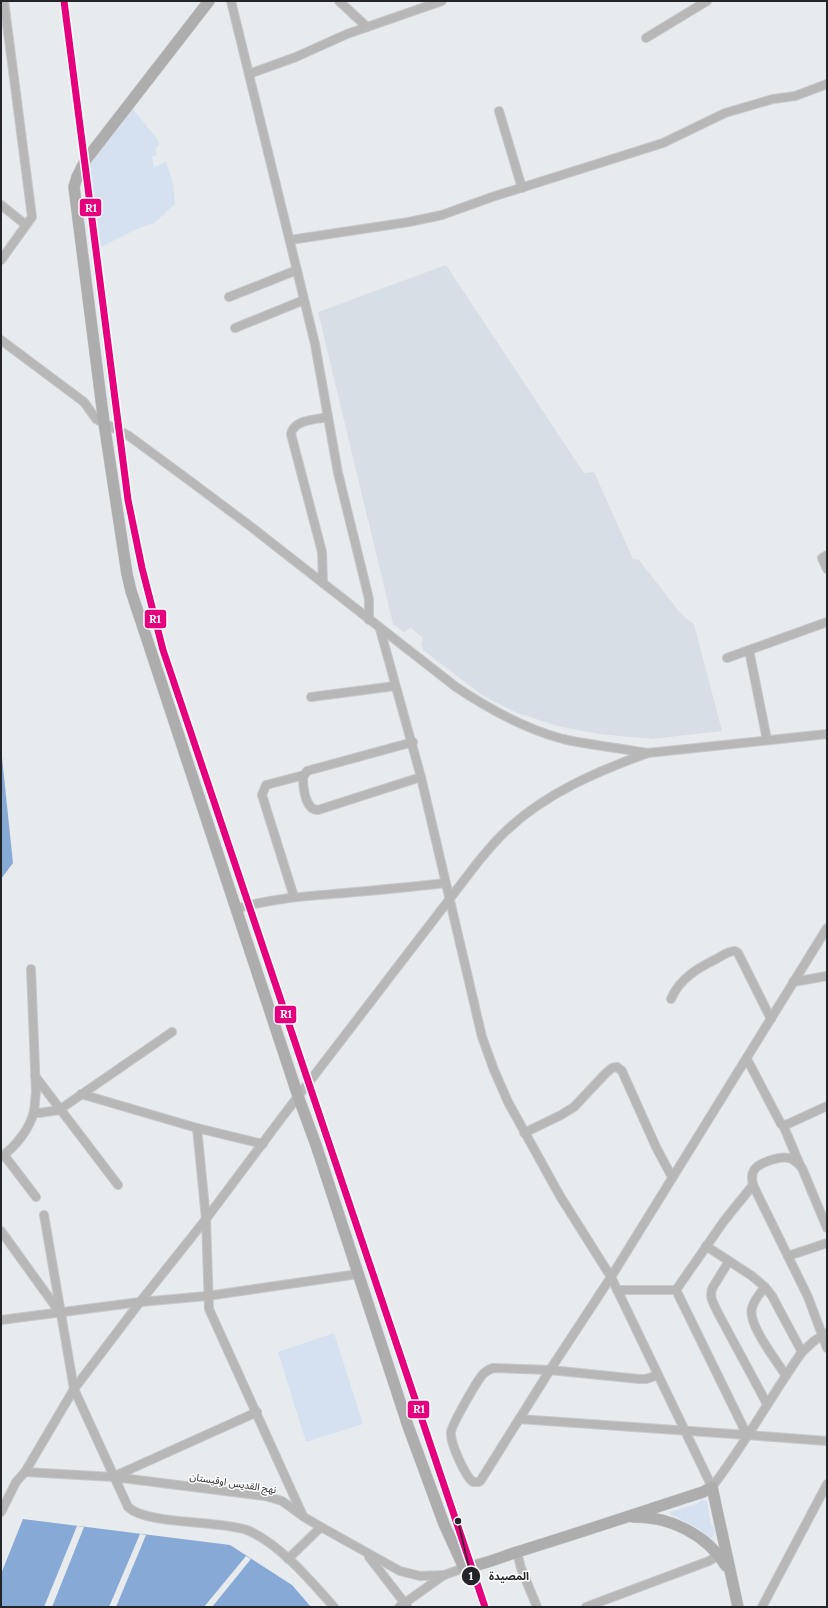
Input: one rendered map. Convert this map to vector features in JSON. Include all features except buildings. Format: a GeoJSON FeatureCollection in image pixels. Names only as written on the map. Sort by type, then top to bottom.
{"type":"FeatureCollection","features":[{"type":"Feature","properties":{"kind":"street"},"geometry":{"type":"LineString","coordinates":[[1,260],[32,217],[4,1]]}},
{"type":"Feature","properties":{"kind":"street"},"geometry":{"type":"LineString","coordinates":[[209,1],[104,134],[85,161],[77,176],[74,186],[104,423],[125,566],[236,909],[298,1096],[316,1145],[408,1426],[444,1524],[464,1568]]}},
{"type":"Feature","properties":{"kind":"street"},"geometry":{"type":"LineString","coordinates":[[231,1],[315,344],[340,481],[369,599],[370,620]]}},
{"type":"Feature","properties":{"kind":"street"},"geometry":{"type":"LineString","coordinates":[[339,1],[367,27]]}},
{"type":"Feature","properties":{"kind":"street"},"geometry":{"type":"LineString","coordinates":[[249,74],[296,58],[322,44],[442,1]]}},
{"type":"Feature","properties":{"kind":"street"},"geometry":{"type":"LineString","coordinates":[[646,38],[707,1]]}},
{"type":"Feature","properties":{"kind":"street"},"geometry":{"type":"LineString","coordinates":[[290,240],[409,222],[442,215],[663,143],[725,113],[773,99],[795,96],[827,84]]}},
{"type":"Feature","properties":{"kind":"street"},"geometry":{"type":"LineString","coordinates":[[499,111],[522,188]]}},
{"type":"Feature","properties":{"kind":"street"},"geometry":{"type":"LineString","coordinates":[[1,206],[26,225]]}},
{"type":"Feature","properties":{"kind":"street"},"geometry":{"type":"LineString","coordinates":[[229,297],[297,270]]}},
{"type":"Feature","properties":{"kind":"street"},"geometry":{"type":"LineString","coordinates":[[235,328],[304,300]]}},
{"type":"Feature","properties":{"kind":"street"},"geometry":{"type":"LineString","coordinates":[[1,340],[84,402],[96,419],[129,436],[323,583],[456,687],[490,709],[509,718],[562,738],[648,753],[827,734]]}},
{"type":"Feature","properties":{"kind":"street"},"geometry":{"type":"LineString","coordinates":[[323,583],[322,552],[291,434],[295,426],[300,423],[328,417]]}},
{"type":"Feature","properties":{"kind":"street"},"geometry":{"type":"LineString","coordinates":[[827,555],[822,558],[827,569]]}},
{"type":"Feature","properties":{"kind":"street"},"geometry":{"type":"LineString","coordinates":[[727,658],[827,622]]}},
{"type":"Feature","properties":{"kind":"street"},"geometry":{"type":"LineString","coordinates":[[380,629],[421,777],[482,1037],[502,1090],[524,1133],[560,1196],[611,1277],[712,1487],[738,1607]]}},
{"type":"Feature","properties":{"kind":"street"},"geometry":{"type":"LineString","coordinates":[[749,650],[767,740]]}},
{"type":"Feature","properties":{"kind":"street"},"geometry":{"type":"LineString","coordinates":[[311,697],[396,686]]}},
{"type":"Feature","properties":{"kind":"street"},"geometry":{"type":"LineString","coordinates":[[294,897],[262,795],[266,785],[304,775],[307,771],[317,768],[412,742]]}},
{"type":"Feature","properties":{"kind":"street"},"geometry":{"type":"LineString","coordinates":[[1,1512],[4,1496],[25,1472],[74,1389],[140,1302],[206,1219],[298,1096],[478,862],[507,830],[548,798],[573,784],[648,753]]}},
{"type":"Feature","properties":{"kind":"street"},"geometry":{"type":"LineString","coordinates":[[304,775],[303,785],[305,794],[310,807],[316,810],[322,810],[421,777]]}},
{"type":"Feature","properties":{"kind":"street"},"geometry":{"type":"LineString","coordinates":[[236,909],[250,904],[294,897],[445,883]]}},
{"type":"Feature","properties":{"kind":"street"},"geometry":{"type":"LineString","coordinates":[[658,1375],[646,1379],[639,1379],[550,1370],[493,1368],[487,1370],[481,1376],[455,1422],[451,1434],[453,1444],[466,1475],[472,1481],[477,1482],[481,1480],[550,1370],[611,1277],[827,928]]}},
{"type":"Feature","properties":{"kind":"street"},"geometry":{"type":"LineString","coordinates":[[671,999],[678,985],[686,977],[731,951],[735,951],[738,953],[772,1019]]}},
{"type":"Feature","properties":{"kind":"street"},"geometry":{"type":"LineString","coordinates":[[31,969],[34,1076],[36,1092],[34,1112],[25,1130],[16,1143],[3,1156],[36,1197]]}},
{"type":"Feature","properties":{"kind":"street"},"geometry":{"type":"LineString","coordinates":[[793,982],[827,976]]}},
{"type":"Feature","properties":{"kind":"street"},"geometry":{"type":"LineString","coordinates":[[34,1112],[39,1113],[59,1110],[172,1032]]}},
{"type":"Feature","properties":{"kind":"street"},"geometry":{"type":"LineString","coordinates":[[747,1059],[779,1122],[784,1125],[827,1228]]}},
{"type":"Feature","properties":{"kind":"street"},"geometry":{"type":"LineString","coordinates":[[524,1133],[574,1107],[606,1073],[616,1066],[622,1071],[656,1147],[672,1177]]}},
{"type":"Feature","properties":{"kind":"street"},"geometry":{"type":"LineString","coordinates":[[34,1076],[118,1185]]}},
{"type":"Feature","properties":{"kind":"street"},"geometry":{"type":"LineString","coordinates":[[81,1094],[197,1128],[263,1144]]}},
{"type":"Feature","properties":{"kind":"street"},"geometry":{"type":"LineString","coordinates":[[784,1125],[827,1106]]}},
{"type":"Feature","properties":{"kind":"street"},"geometry":{"type":"LineString","coordinates":[[197,1128],[206,1219],[208,1309],[257,1412],[304,1517]]}},
{"type":"Feature","properties":{"kind":"street"},"geometry":{"type":"LineString","coordinates":[[802,1168],[797,1162],[787,1158],[781,1158],[766,1163],[759,1166],[754,1172],[752,1177],[753,1185],[825,1334],[827,1348]]}},
{"type":"Feature","properties":{"kind":"street"},"geometry":{"type":"LineString","coordinates":[[676,1290],[731,1211],[753,1185]]}},
{"type":"Feature","properties":{"kind":"street"},"geometry":{"type":"LineString","coordinates":[[44,1215],[74,1389],[128,1507],[133,1512],[147,1516],[246,1530],[258,1536],[288,1558],[304,1573],[334,1607]]}},
{"type":"Feature","properties":{"kind":"street"},"geometry":{"type":"LineString","coordinates":[[1,1231],[60,1313]]}},
{"type":"Feature","properties":{"kind":"street"},"geometry":{"type":"LineString","coordinates":[[788,1256],[827,1243]]}},
{"type":"Feature","properties":{"kind":"street"},"geometry":{"type":"LineString","coordinates":[[706,1246],[765,1287],[802,1352]]}},
{"type":"Feature","properties":{"kind":"street"},"geometry":{"type":"LineString","coordinates":[[729,1261],[712,1287],[711,1299],[767,1404]]}},
{"type":"Feature","properties":{"kind":"street"},"geometry":{"type":"LineString","coordinates":[[1,1320],[140,1302],[208,1296],[358,1274]]}},
{"type":"Feature","properties":{"kind":"street"},"geometry":{"type":"LineString","coordinates":[[765,1287],[752,1308],[751,1317],[756,1328],[786,1376]]}},
{"type":"Feature","properties":{"kind":"street"},"geometry":{"type":"LineString","coordinates":[[617,1290],[676,1290]]}},
{"type":"Feature","properties":{"kind":"street"},"geometry":{"type":"LineString","coordinates":[[676,1290],[747,1435]]}},
{"type":"Feature","properties":{"kind":"street"},"geometry":{"type":"LineString","coordinates":[[367,1554],[404,1606],[444,1575],[546,1544],[622,1517],[703,1492],[712,1487],[731,1462],[767,1404],[802,1352],[825,1334]]}},
{"type":"Feature","properties":{"kind":"street"},"geometry":{"type":"LineString","coordinates":[[114,1477],[257,1412]]}},
{"type":"Feature","properties":{"kind":"street"},"geometry":{"type":"LineString","coordinates":[[519,1419],[827,1441]]}},
{"type":"Feature","properties":{"kind":"street","name":"نهج القديس اوقيستان"},"geometry":{"type":"LineString","coordinates":[[25,1472],[114,1477],[265,1496],[282,1501],[304,1517],[367,1554],[400,1571],[409,1574],[431,1577],[444,1575]]}},
{"type":"Feature","properties":{"kind":"street"},"geometry":{"type":"LineString","coordinates":[[762,1607],[827,1484]]}},
{"type":"Feature","properties":{"kind":"street"},"geometry":{"type":"LineString","coordinates":[[622,1517],[652,1519],[682,1528],[707,1543],[719,1555],[730,1574]]}},
{"type":"Feature","properties":{"kind":"street"},"geometry":{"type":"LineString","coordinates":[[288,1558],[321,1527]]}},
{"type":"Feature","properties":{"kind":"street"},"geometry":{"type":"LineString","coordinates":[[517,1552],[521,1568],[538,1607]]}},
{"type":"Feature","properties":{"kind":"street"},"geometry":{"type":"LineString","coordinates":[[586,1607],[709,1562],[719,1555]]}},
{"type":"Feature","properties":{"kind":"shaded area"},"geometry":{"type":"Polygon","coordinates":[[[132,108],[157,139],[159,144],[155,149],[157,155],[152,157],[154,167],[166,162],[173,183],[175,204],[154,223],[139,228],[101,247],[89,166],[121,125],[132,108]]]}},
{"type":"Feature","properties":{"kind":"shaded area"},"geometry":{"type":"Polygon","coordinates":[[[446,265],[584,473],[594,472],[633,559],[639,560],[682,615],[694,624],[722,731],[652,739],[599,734],[557,726],[515,712],[482,695],[423,650],[421,643],[423,638],[411,628],[404,632],[393,624],[318,312],[446,265]]]}},
{"type":"Feature","properties":{"kind":"shaded area"},"geometry":{"type":"Polygon","coordinates":[[[334,1333],[363,1424],[306,1442],[278,1352],[334,1333]]]}},
{"type":"Feature","properties":{"kind":"shaded area"},"geometry":{"type":"Polygon","coordinates":[[[701,1500],[706,1501],[708,1504],[711,1525],[715,1532],[712,1538],[706,1537],[698,1528],[670,1514],[670,1512],[697,1504],[701,1500]]]}},
{"type":"Feature","properties":{"kind":"water"},"geometry":{"type":"Polygon","coordinates":[[[1,748],[13,863],[1,879],[1,748]]]}},
{"type":"Feature","properties":{"kind":"water"},"geometry":{"type":"Polygon","coordinates":[[[23,1519],[230,1545],[292,1585],[311,1607],[1,1607],[1,1574],[23,1519]]]}},
{"type":"Feature","properties":{"kind":"pier"},"geometry":{"type":"Polygon","coordinates":[[[77,1526],[84,1527],[52,1607],[44,1607],[77,1526]]]}},
{"type":"Feature","properties":{"kind":"pier"},"geometry":{"type":"Polygon","coordinates":[[[140,1534],[146,1535],[116,1607],[109,1607],[140,1534]]]}},
{"type":"Feature","properties":{"kind":"pier"},"geometry":{"type":"Polygon","coordinates":[[[246,1556],[251,1559],[212,1607],[204,1607],[246,1556]]]}},
{"type":"Feature","properties":{"kind":"transit line","name":"R1"},"geometry":{"type":"LineString","coordinates":[[64,1],[128,500],[142,568],[163,650],[485,1607]]}},
{"type":"Feature","properties":{"kind":"place","name":"المصيدة"},"geometry":{"type":"Point","coordinates":[458,1521]}}]}
